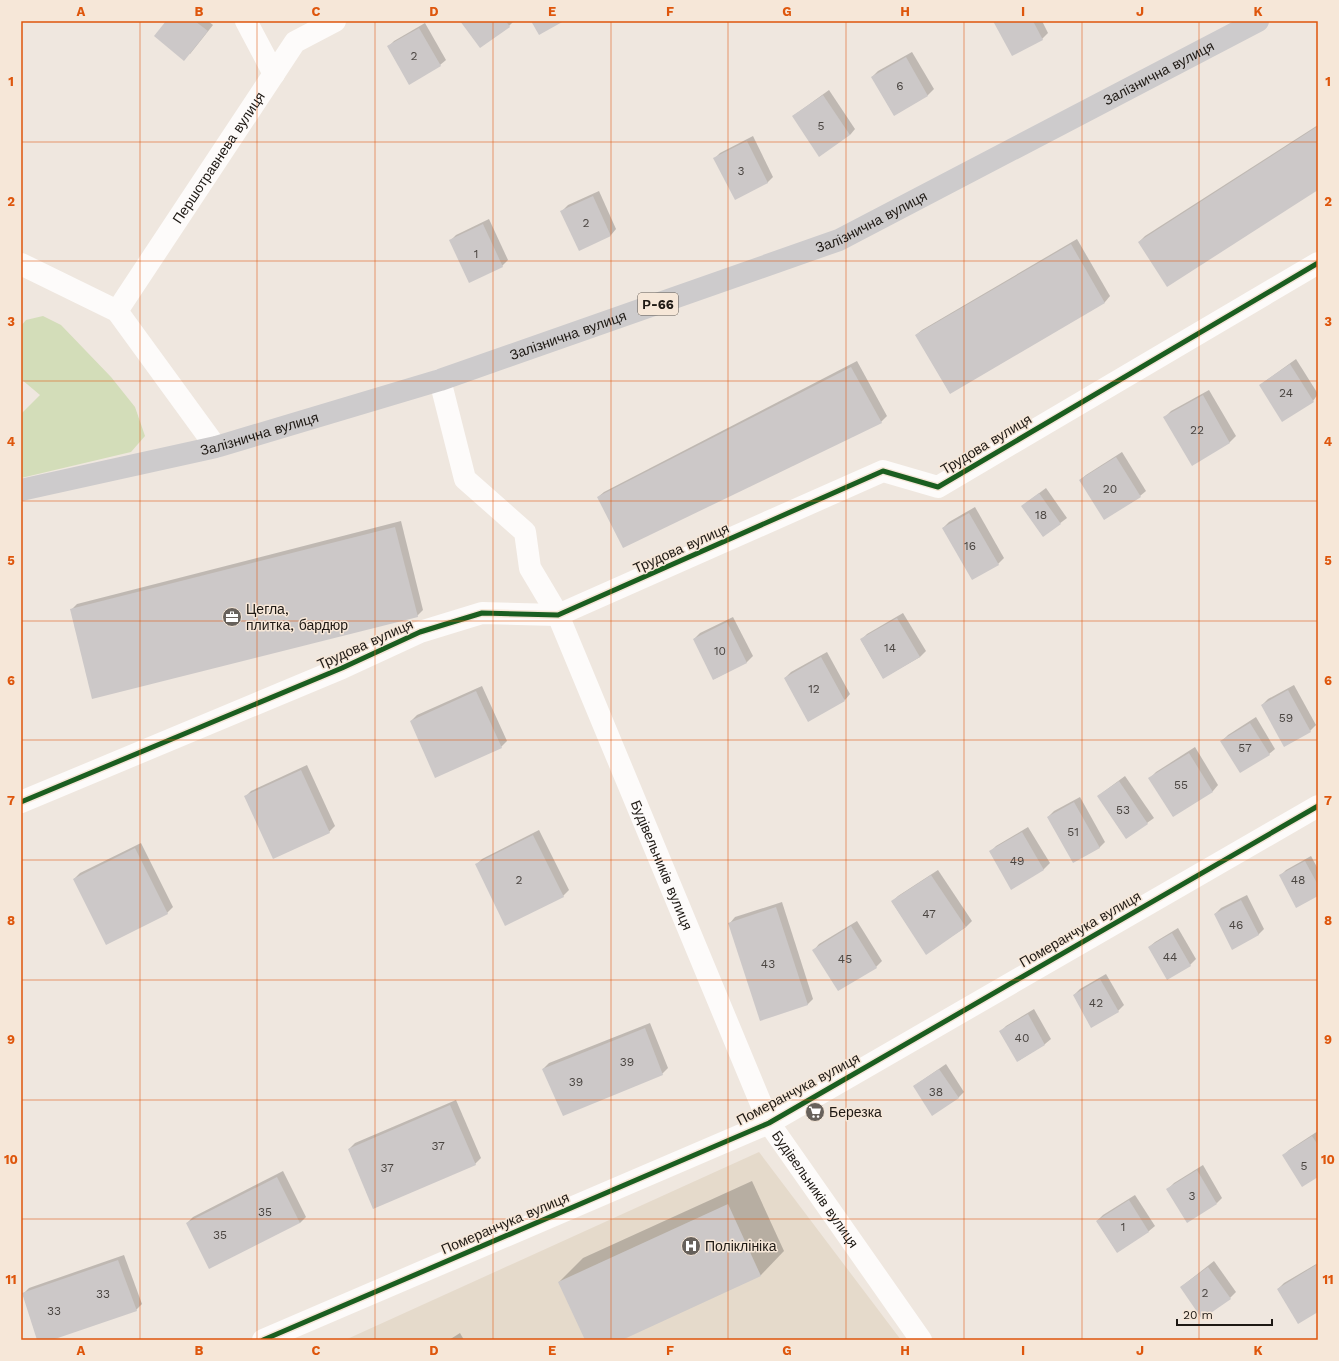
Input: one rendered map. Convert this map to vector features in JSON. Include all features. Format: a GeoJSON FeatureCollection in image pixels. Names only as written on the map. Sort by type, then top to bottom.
{"type":"FeatureCollection","features":[{"type":"Feature","properties":{"kind":"main road","name":"Залізнична вулиця"},"geometry":{"type":"LineString","coordinates":[[21,490],[216,447],[440,380],[839,240],[1258,21]]}},
{"type":"Feature","properties":{"kind":"street"},"geometry":{"type":"LineString","coordinates":[[246,21],[274,74]]}},
{"type":"Feature","properties":{"kind":"street","name":"Першотравнева вулиця"},"geometry":{"type":"LineString","coordinates":[[117,311],[295,42],[335,21]]}},
{"type":"Feature","properties":{"kind":"street","name":"Трудова вулиця"},"geometry":{"type":"LineString","coordinates":[[21,802],[342,668],[420,632],[482,613],[558,615],[883,471],[938,487],[1318,263]]}},
{"type":"Feature","properties":{"kind":"street"},"geometry":{"type":"LineString","coordinates":[[21,264],[117,311],[216,447]]}},
{"type":"Feature","properties":{"kind":"street","name":"Будівельників вулиця"},"geometry":{"type":"LineString","coordinates":[[440,380],[465,479],[525,532],[530,568],[558,615],[768,1123],[921,1340]]}},
{"type":"Feature","properties":{"kind":"street","name":"Померанчука вулиця"},"geometry":{"type":"LineString","coordinates":[[263,1340],[768,1123],[1318,806]]}},
{"type":"Feature","properties":{"kind":"shaded area","name":"Поліклініка"},"geometry":{"type":"Polygon","coordinates":[[[759,1152],[901,1340],[345,1340],[759,1152]]]}},
{"type":"Feature","properties":{"kind":"green space"},"geometry":{"type":"Polygon","coordinates":[[[43,316],[61,325],[111,377],[135,407],[145,436],[131,452],[21,478],[21,414],[40,395],[21,379],[21,326],[26,320],[43,316]]]}},
{"type":"Feature","properties":{"kind":"building"},"geometry":{"type":"Polygon","coordinates":[[[166,21],[195,21],[208,31],[184,61],[154,36],[166,21]]]}},
{"type":"Feature","properties":{"kind":"building"},"geometry":{"type":"Polygon","coordinates":[[[460,21],[506,21],[510,27],[480,48],[460,21]]]}},
{"type":"Feature","properties":{"kind":"building"},"geometry":{"type":"Polygon","coordinates":[[[531,21],[564,21],[539,35],[531,21]]]}},
{"type":"Feature","properties":{"kind":"building"},"geometry":{"type":"Polygon","coordinates":[[[993,21],[1033,21],[1043,40],[1012,56],[993,21]]]}},
{"type":"Feature","properties":{"kind":"building"},"geometry":{"type":"Polygon","coordinates":[[[419,28],[441,66],[409,85],[387,46],[419,28]]]}},
{"type":"Feature","properties":{"kind":"building"},"geometry":{"type":"Polygon","coordinates":[[[906,57],[928,96],[894,116],[871,77],[906,57]]]}},
{"type":"Feature","properties":{"kind":"building"},"geometry":{"type":"Polygon","coordinates":[[[823,95],[850,135],[819,157],[792,116],[823,95]]]}},
{"type":"Feature","properties":{"kind":"building"},"geometry":{"type":"Polygon","coordinates":[[[1318,126],[1318,190],[1167,287],[1138,242],[1318,126]]]}},
{"type":"Feature","properties":{"kind":"building"},"geometry":{"type":"Polygon","coordinates":[[[747,141],[768,183],[735,200],[713,158],[747,141]]]}},
{"type":"Feature","properties":{"kind":"building"},"geometry":{"type":"Polygon","coordinates":[[[593,196],[611,236],[579,251],[560,211],[593,196]]]}},
{"type":"Feature","properties":{"kind":"building"},"geometry":{"type":"Polygon","coordinates":[[[483,224],[503,267],[469,283],[449,240],[483,224]]]}},
{"type":"Feature","properties":{"kind":"building"},"geometry":{"type":"Polygon","coordinates":[[[1071,244],[1105,303],[950,394],[915,335],[1071,244]]]}},
{"type":"Feature","properties":{"kind":"building"},"geometry":{"type":"Polygon","coordinates":[[[1290,364],[1314,402],[1282,422],[1259,385],[1290,364]]]}},
{"type":"Feature","properties":{"kind":"building"},"geometry":{"type":"Polygon","coordinates":[[[851,367],[882,423],[623,548],[597,497],[851,367]]]}},
{"type":"Feature","properties":{"kind":"building"},"geometry":{"type":"Polygon","coordinates":[[[1203,395],[1230,443],[1192,466],[1163,417],[1203,395]]]}},
{"type":"Feature","properties":{"kind":"building"},"geometry":{"type":"Polygon","coordinates":[[[1116,457],[1141,497],[1104,520],[1079,480],[1116,457]]]}},
{"type":"Feature","properties":{"kind":"building"},"geometry":{"type":"Polygon","coordinates":[[[1039,493],[1061,524],[1043,537],[1021,506],[1039,493]]]}},
{"type":"Feature","properties":{"kind":"building"},"geometry":{"type":"Polygon","coordinates":[[[969,513],[999,565],[972,580],[942,528],[969,513]]]}},
{"type":"Feature","properties":{"kind":"building"},"geometry":{"type":"Polygon","coordinates":[[[395,527],[418,617],[92,699],[70,609],[395,527]]]}},
{"type":"Feature","properties":{"kind":"building"},"geometry":{"type":"Polygon","coordinates":[[[897,618],[920,657],[883,679],[860,639],[897,618]]]}},
{"type":"Feature","properties":{"kind":"building"},"geometry":{"type":"Polygon","coordinates":[[[727,622],[747,663],[713,680],[693,639],[727,622]]]}},
{"type":"Feature","properties":{"kind":"building"},"geometry":{"type":"Polygon","coordinates":[[[821,657],[845,701],[808,722],[784,678],[821,657]]]}},
{"type":"Feature","properties":{"kind":"building"},"geometry":{"type":"Polygon","coordinates":[[[1288,690],[1311,732],[1284,747],[1261,705],[1288,690]]]}},
{"type":"Feature","properties":{"kind":"building"},"geometry":{"type":"Polygon","coordinates":[[[476,691],[502,748],[435,778],[410,721],[476,691]]]}},
{"type":"Feature","properties":{"kind":"building"},"geometry":{"type":"Polygon","coordinates":[[[1250,723],[1270,755],[1240,773],[1220,741],[1250,723]]]}},
{"type":"Feature","properties":{"kind":"building"},"geometry":{"type":"Polygon","coordinates":[[[1189,753],[1213,792],[1173,817],[1148,778],[1189,753]]]}},
{"type":"Feature","properties":{"kind":"building"},"geometry":{"type":"Polygon","coordinates":[[[301,770],[330,833],[273,859],[244,796],[301,770]]]}},
{"type":"Feature","properties":{"kind":"building"},"geometry":{"type":"Polygon","coordinates":[[[1119,781],[1148,824],[1126,839],[1097,796],[1119,781]]]}},
{"type":"Feature","properties":{"kind":"building"},"geometry":{"type":"Polygon","coordinates":[[[1074,802],[1100,848],[1073,863],[1047,817],[1074,802]]]}},
{"type":"Feature","properties":{"kind":"building"},"geometry":{"type":"Polygon","coordinates":[[[1022,832],[1044,870],[1011,890],[989,851],[1022,832]]]}},
{"type":"Feature","properties":{"kind":"building"},"geometry":{"type":"Polygon","coordinates":[[[533,835],[564,897],[505,926],[475,864],[533,835]]]}},
{"type":"Feature","properties":{"kind":"building"},"geometry":{"type":"Polygon","coordinates":[[[135,848],[168,914],[106,945],[73,879],[135,848]]]}},
{"type":"Feature","properties":{"kind":"building"},"geometry":{"type":"Polygon","coordinates":[[[1305,861],[1318,885],[1318,896],[1296,908],[1279,875],[1305,861]]]}},
{"type":"Feature","properties":{"kind":"building"},"geometry":{"type":"Polygon","coordinates":[[[931,875],[966,927],[926,955],[891,901],[931,875]]]}},
{"type":"Feature","properties":{"kind":"building"},"geometry":{"type":"Polygon","coordinates":[[[1241,900],[1259,935],[1232,950],[1214,914],[1241,900]]]}},
{"type":"Feature","properties":{"kind":"building"},"geometry":{"type":"Polygon","coordinates":[[[776,907],[808,1005],[760,1021],[728,923],[776,907]]]}},
{"type":"Feature","properties":{"kind":"building"},"geometry":{"type":"Polygon","coordinates":[[[851,926],[877,968],[838,991],[812,950],[851,926]]]}},
{"type":"Feature","properties":{"kind":"building"},"geometry":{"type":"Polygon","coordinates":[[[1172,933],[1191,966],[1167,980],[1148,947],[1172,933]]]}},
{"type":"Feature","properties":{"kind":"building"},"geometry":{"type":"Polygon","coordinates":[[[1100,979],[1119,1012],[1091,1028],[1073,995],[1100,979]]]}},
{"type":"Feature","properties":{"kind":"building"},"geometry":{"type":"Polygon","coordinates":[[[1028,1014],[1045,1045],[1017,1062],[999,1031],[1028,1014]]]}},
{"type":"Feature","properties":{"kind":"building"},"geometry":{"type":"Polygon","coordinates":[[[645,1028],[663,1075],[563,1116],[542,1069],[645,1028]]]}},
{"type":"Feature","properties":{"kind":"building"},"geometry":{"type":"Polygon","coordinates":[[[939,1069],[959,1098],[932,1116],[913,1086],[939,1069]]]}},
{"type":"Feature","properties":{"kind":"building"},"geometry":{"type":"Polygon","coordinates":[[[450,1105],[476,1165],[373,1209],[348,1149],[450,1105]]]}},
{"type":"Feature","properties":{"kind":"building"},"geometry":{"type":"Polygon","coordinates":[[[1312,1136],[1318,1145],[1318,1177],[1302,1187],[1282,1155],[1312,1136]]]}},
{"type":"Feature","properties":{"kind":"building"},"geometry":{"type":"Polygon","coordinates":[[[1197,1170],[1217,1204],[1187,1223],[1166,1189],[1197,1170]]]}},
{"type":"Feature","properties":{"kind":"building"},"geometry":{"type":"Polygon","coordinates":[[[277,1177],[300,1223],[209,1269],[186,1223],[277,1177]]]}},
{"type":"Feature","properties":{"kind":"building"},"geometry":{"type":"Polygon","coordinates":[[[1129,1200],[1149,1232],[1117,1253],[1096,1221],[1129,1200]]]}},
{"type":"Feature","properties":{"kind":"building"},"geometry":{"type":"Polygon","coordinates":[[[728,1204],[761,1276],[622,1340],[585,1340],[558,1282],[728,1204]]]}},
{"type":"Feature","properties":{"kind":"building"},"geometry":{"type":"Polygon","coordinates":[[[118,1260],[137,1311],[52,1340],[37,1340],[22,1293],[118,1260]]]}},
{"type":"Feature","properties":{"kind":"building"},"geometry":{"type":"Polygon","coordinates":[[[1316,1265],[1318,1269],[1318,1312],[1298,1324],[1277,1289],[1316,1265]]]}},
{"type":"Feature","properties":{"kind":"building"},"geometry":{"type":"Polygon","coordinates":[[[1208,1267],[1231,1299],[1202,1319],[1180,1287],[1208,1267]]]}},
{"type":"Feature","properties":{"kind":"cycle path"},"geometry":{"type":"LineString","coordinates":[[21,802],[342,668],[420,632],[482,613],[558,615],[883,471],[938,487],[1318,263]]}},
{"type":"Feature","properties":{"kind":"cycle path"},"geometry":{"type":"LineString","coordinates":[[263,1340],[769,1123],[1318,806]]}},
{"type":"Feature","properties":{"kind":"place","name":"Цегла, плитка, бардюр"},"geometry":{"type":"Point","coordinates":[232,617]}},
{"type":"Feature","properties":{"kind":"place","name":"Березка"},"geometry":{"type":"Point","coordinates":[815,1112]}},
{"type":"Feature","properties":{"kind":"place","name":"Поліклініка"},"geometry":{"type":"Point","coordinates":[691,1246]}}]}
